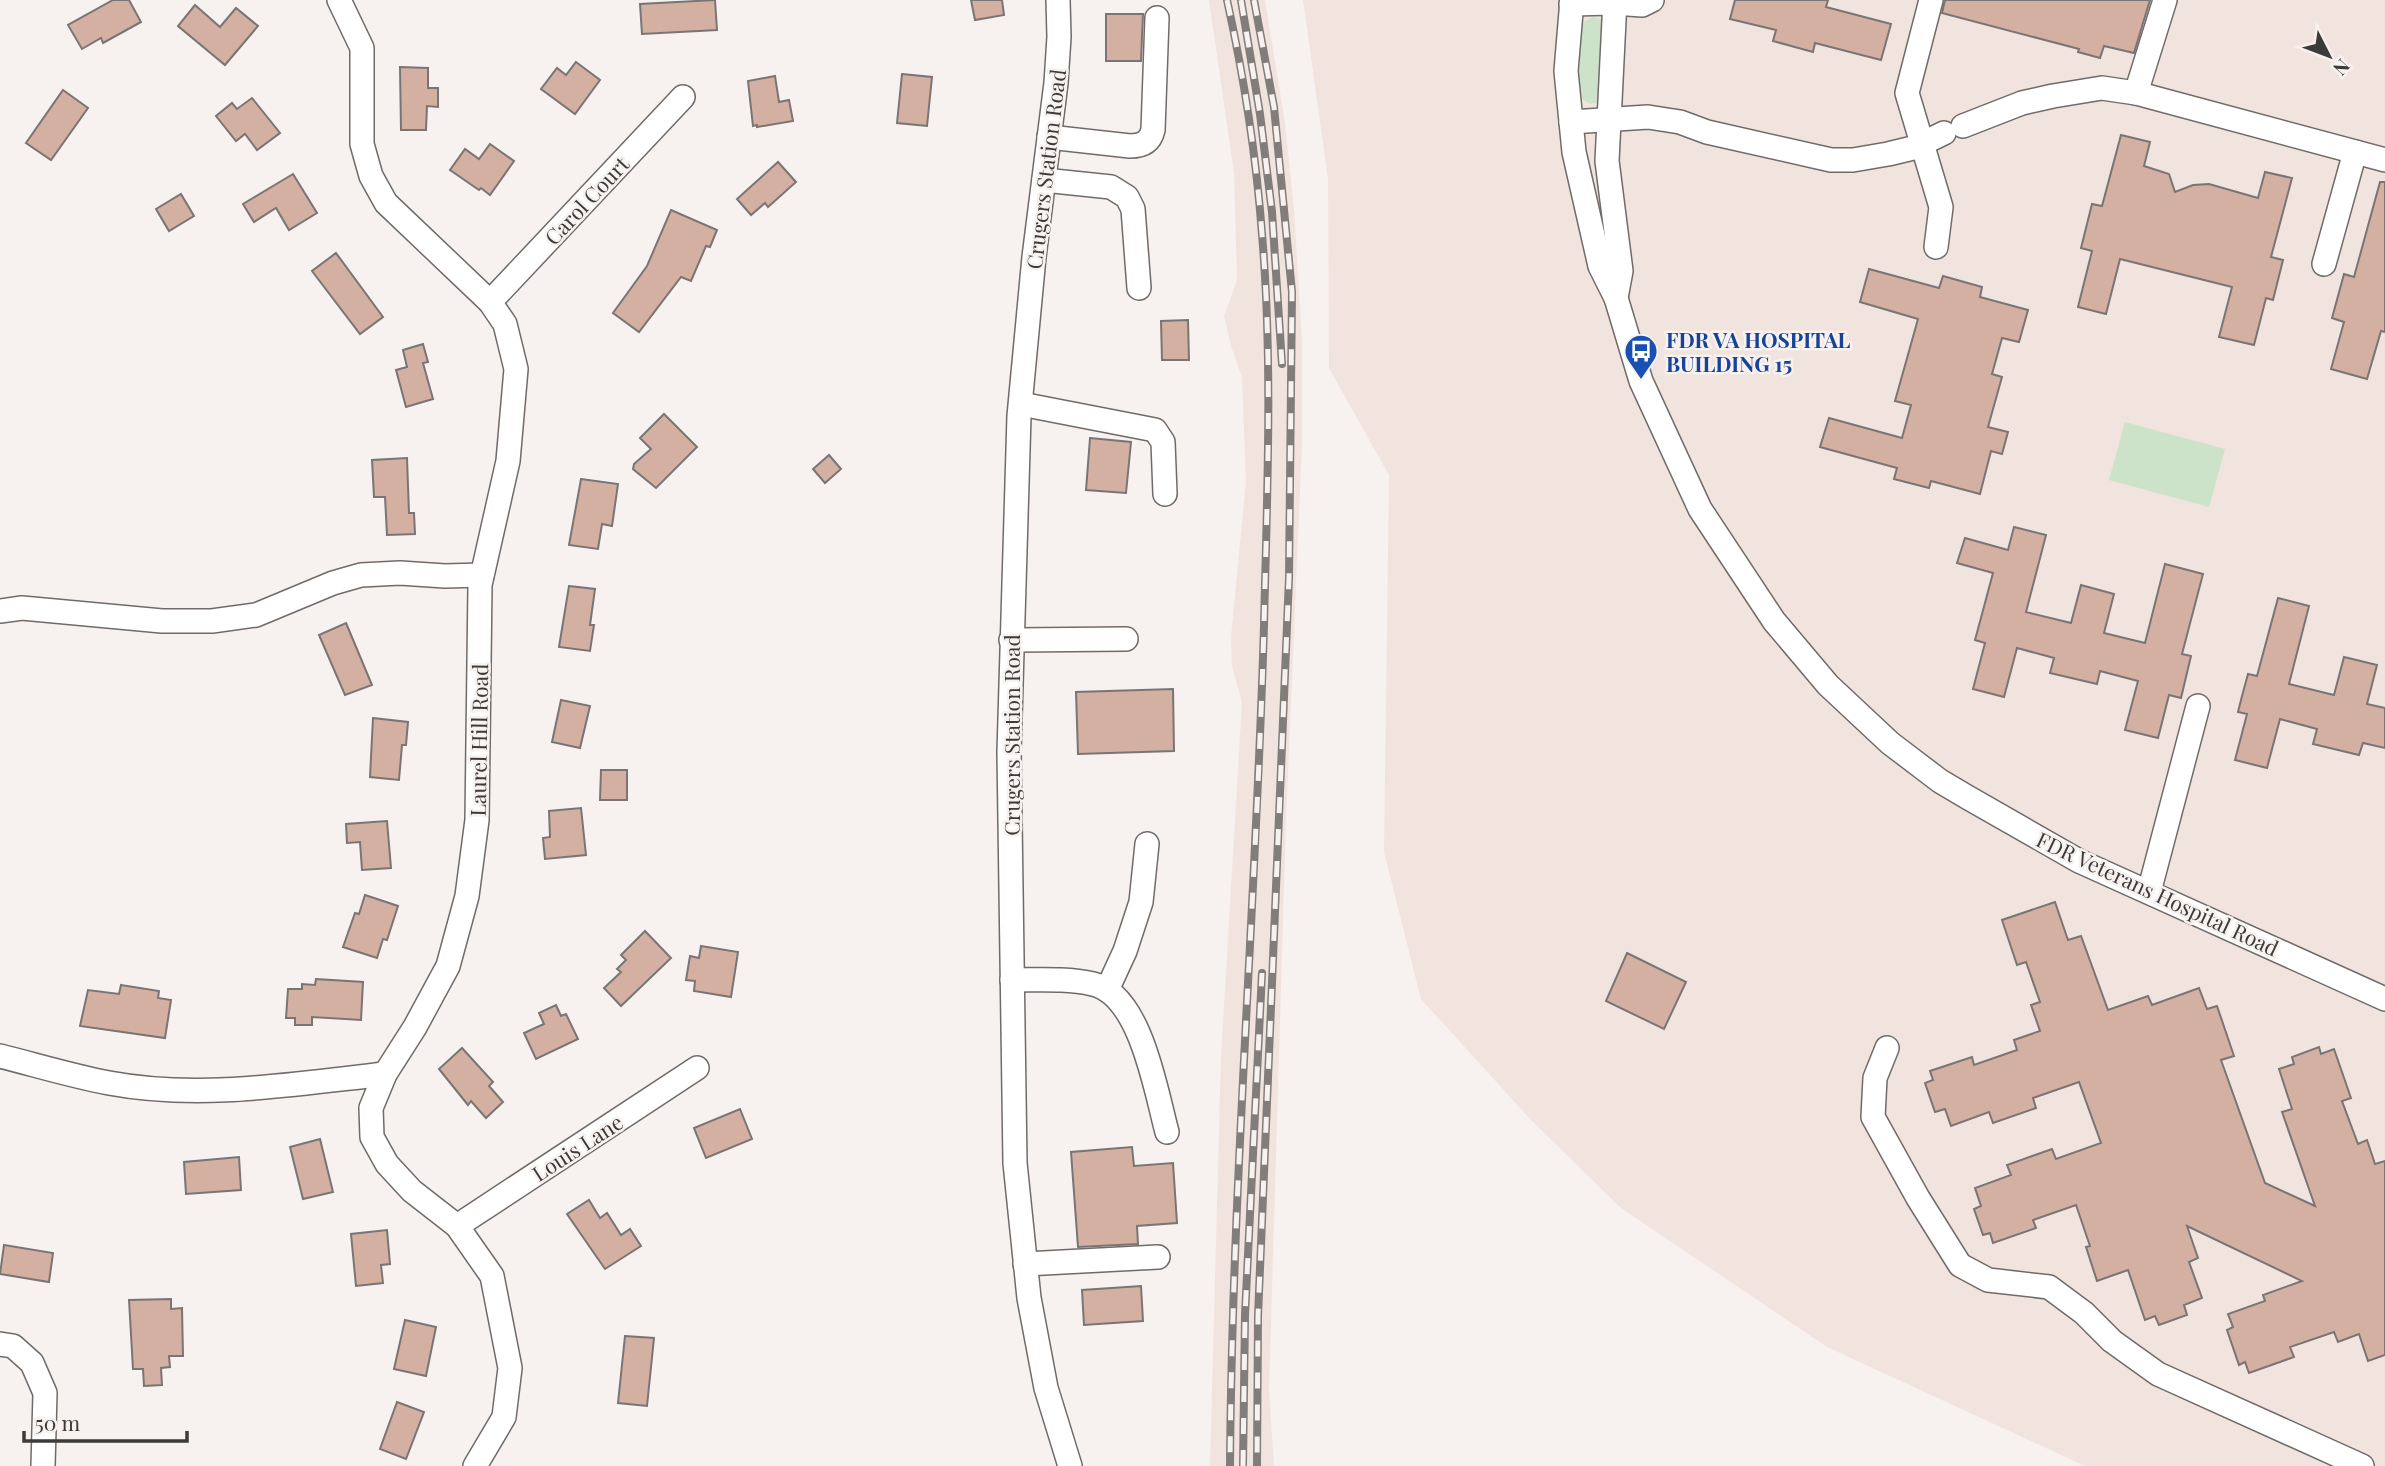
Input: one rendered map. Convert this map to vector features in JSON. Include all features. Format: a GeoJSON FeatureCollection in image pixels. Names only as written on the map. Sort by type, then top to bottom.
{"type":"FeatureCollection","features":[{"type":"Feature","properties":{"kind":"street","name":"Laurel Hill Road"},"geometry":{"type":"LineString","coordinates":[[339,0],[362,48],[362,144],[371,176],[386,203],[490,302],[505,324],[516,369],[508,461],[480,585],[477,820],[467,895],[448,966],[415,1027],[385,1074],[371,1108],[372,1137],[387,1164],[412,1191],[457,1226],[492,1276],[510,1368],[504,1417],[475,1466]]}},
{"type":"Feature","properties":{"kind":"street","name":"Crugers Station Road"},"geometry":{"type":"LineString","coordinates":[[1058,0],[1059,37],[1021,404],[1009,752],[1015,1163],[1029,1298],[1046,1388],[1070,1466]]}},
{"type":"Feature","properties":{"kind":"street"},"geometry":{"type":"LineString","coordinates":[[1571,2],[1615,1],[1642,5],[1652,0]]}},
{"type":"Feature","properties":{"kind":"street"},"geometry":{"type":"LineString","coordinates":[[1931,0],[1907,93],[1944,134],[1941,207],[1936,247]]}},
{"type":"Feature","properties":{"kind":"street"},"geometry":{"type":"LineString","coordinates":[[2136,93],[2165,0]]}},
{"type":"Feature","properties":{"kind":"street","name":"FDR Veterans Hospital Road"},"geometry":{"type":"LineString","coordinates":[[1615,1],[1607,161],[1621,271],[1616,298]]}},
{"type":"Feature","properties":{"kind":"street","name":"FDR Veterans Hospital Road"},"geometry":{"type":"LineString","coordinates":[[1571,2],[1566,71],[1574,152],[1600,266],[1616,298],[1641,381],[1700,509],[1774,621],[1828,685],[1890,743],[1940,781],[2080,861],[2385,999]]}},
{"type":"Feature","properties":{"kind":"street"},"geometry":{"type":"LineString","coordinates":[[1049,137],[1137,146],[1152,136],[1157,18]]}},
{"type":"Feature","properties":{"kind":"street"},"geometry":{"type":"LineString","coordinates":[[1571,122],[1648,117],[1680,122],[1707,132],[1831,160],[1853,160],[1888,154],[2022,103],[2102,88],[2136,93],[2385,160]]}},
{"type":"Feature","properties":{"kind":"street","name":"Carol Court"},"geometry":{"type":"LineString","coordinates":[[490,302],[683,97]]}},
{"type":"Feature","properties":{"kind":"street"},"geometry":{"type":"LineString","coordinates":[[2324,264],[2355,152]]}},
{"type":"Feature","properties":{"kind":"street"},"geometry":{"type":"LineString","coordinates":[[1044,180],[1111,187],[1126,197],[1133,209],[1139,288]]}},
{"type":"Feature","properties":{"kind":"street"},"geometry":{"type":"LineString","coordinates":[[1021,404],[1155,430],[1163,442],[1165,494]]}},
{"type":"Feature","properties":{"kind":"street"},"geometry":{"type":"LineString","coordinates":[[0,611],[22,608],[162,621],[212,621],[256,615],[333,583],[361,575],[482,575]]}},
{"type":"Feature","properties":{"kind":"street"},"geometry":{"type":"LineString","coordinates":[[1011,640],[1126,639]]}},
{"type":"Feature","properties":{"kind":"street"},"geometry":{"type":"LineString","coordinates":[[2149,892],[2198,706]]}},
{"type":"Feature","properties":{"kind":"street"},"geometry":{"type":"LineString","coordinates":[[1107,989],[1125,951],[1141,902],[1147,844]]}},
{"type":"Feature","properties":{"kind":"street"},"geometry":{"type":"LineString","coordinates":[[1012,979],[1094,984],[1107,989],[1122,1004],[1143,1044],[1167,1132]]}},
{"type":"Feature","properties":{"kind":"street"},"geometry":{"type":"LineString","coordinates":[[1887,1048],[1875,1077],[1873,1117],[1918,1199],[1960,1265],[1988,1280],[2049,1287],[2084,1313],[2112,1341],[2158,1374],[2362,1466]]}},
{"type":"Feature","properties":{"kind":"street"},"geometry":{"type":"LineString","coordinates":[[0,1055],[110,1083],[177,1090],[273,1087],[385,1074]]}},
{"type":"Feature","properties":{"kind":"street","name":"Louis Lane"},"geometry":{"type":"LineString","coordinates":[[457,1226],[697,1068]]}},
{"type":"Feature","properties":{"kind":"street"},"geometry":{"type":"LineString","coordinates":[[1025,1264],[1158,1257]]}},
{"type":"Feature","properties":{"kind":"street"},"geometry":{"type":"LineString","coordinates":[[0,1344],[13,1346],[32,1363],[45,1393],[43,1466]]}},
{"type":"Feature","properties":{"kind":"shaded area"},"geometry":{"type":"Polygon","coordinates":[[[1209,0],[1265,0],[1285,123],[1294,210],[1302,340],[1302,444],[1286,819],[1269,1390],[1274,1466],[1210,1466],[1221,1057],[1242,702],[1232,666],[1231,637],[1246,481],[1242,377],[1224,316],[1237,280],[1234,173],[1209,0]]]}},
{"type":"Feature","properties":{"kind":"shaded area"},"geometry":{"type":"Polygon","coordinates":[[[1303,0],[2385,0],[2385,1466],[2085,1466],[1827,1347],[1621,1208],[1530,1119],[1421,999],[1384,852],[1389,475],[1329,368],[1328,179],[1303,0]]]}},
{"type":"Feature","properties":{"kind":"green space"},"geometry":{"type":"Polygon","coordinates":[[[1593,17],[1601,19],[1605,29],[1601,97],[1598,102],[1590,104],[1582,99],[1579,80],[1581,23],[1593,17]]]}},
{"type":"Feature","properties":{"kind":"green space"},"geometry":{"type":"Polygon","coordinates":[[[2125,422],[2225,449],[2209,507],[2109,480],[2125,422]]]}},
{"type":"Feature","properties":{"kind":"building"},"geometry":{"type":"Polygon","coordinates":[[[113,0],[129,0],[141,22],[103,43],[101,38],[82,49],[68,25],[113,0]]]}},
{"type":"Feature","properties":{"kind":"building"},"geometry":{"type":"Polygon","coordinates":[[[715,0],[717,30],[642,34],[640,4],[715,0]]]}},
{"type":"Feature","properties":{"kind":"building"},"geometry":{"type":"Polygon","coordinates":[[[971,0],[1002,0],[1004,15],[975,20],[971,0]]]}},
{"type":"Feature","properties":{"kind":"building"},"geometry":{"type":"Polygon","coordinates":[[[1735,0],[1828,0],[1826,7],[1891,24],[1881,60],[1815,43],[1813,52],[1773,41],[1776,30],[1730,19],[1735,0]]]}},
{"type":"Feature","properties":{"kind":"building"},"geometry":{"type":"Polygon","coordinates":[[[1945,0],[2150,0],[2134,53],[2104,46],[2100,58],[2078,52],[2079,49],[1942,13],[1945,0]]]}},
{"type":"Feature","properties":{"kind":"building"},"geometry":{"type":"Polygon","coordinates":[[[195,5],[220,27],[236,8],[258,26],[225,65],[178,26],[195,5]]]}},
{"type":"Feature","properties":{"kind":"building"},"geometry":{"type":"Polygon","coordinates":[[[1106,14],[1143,14],[1141,61],[1106,61],[1106,14]]]}},
{"type":"Feature","properties":{"kind":"building"},"geometry":{"type":"Polygon","coordinates":[[[576,62],[600,80],[575,114],[541,89],[557,68],[566,75],[576,62]]]}},
{"type":"Feature","properties":{"kind":"building"},"geometry":{"type":"Polygon","coordinates":[[[400,67],[428,68],[428,88],[438,88],[438,107],[427,106],[426,130],[401,130],[400,67]]]}},
{"type":"Feature","properties":{"kind":"building"},"geometry":{"type":"Polygon","coordinates":[[[902,74],[932,77],[927,126],[897,123],[902,74]]]}},
{"type":"Feature","properties":{"kind":"building"},"geometry":{"type":"Polygon","coordinates":[[[775,76],[779,102],[789,100],[793,121],[753,126],[748,81],[775,76]]]}},
{"type":"Feature","properties":{"kind":"building"},"geometry":{"type":"Polygon","coordinates":[[[63,90],[88,108],[51,160],[26,143],[63,90]]]}},
{"type":"Feature","properties":{"kind":"building"},"geometry":{"type":"Polygon","coordinates":[[[252,98],[280,133],[257,150],[245,134],[236,141],[216,116],[232,103],[237,109],[252,98]]]}},
{"type":"Feature","properties":{"kind":"building"},"geometry":{"type":"Polygon","coordinates":[[[2121,135],[2150,142],[2144,166],[2169,174],[2175,192],[2193,185],[2209,184],[2258,198],[2265,172],[2292,178],[2271,257],[2283,260],[2273,300],[2266,298],[2254,345],[2219,337],[2232,287],[2120,259],[2106,314],[2078,307],[2092,251],[2081,248],[2092,204],[2102,206],[2121,135]]]}},
{"type":"Feature","properties":{"kind":"building"},"geometry":{"type":"Polygon","coordinates":[[[490,144],[514,161],[490,195],[450,170],[465,149],[479,159],[490,144]]]}},
{"type":"Feature","properties":{"kind":"building"},"geometry":{"type":"Polygon","coordinates":[[[778,162],[796,182],[768,207],[765,203],[751,215],[737,199],[778,162]]]}},
{"type":"Feature","properties":{"kind":"building"},"geometry":{"type":"Polygon","coordinates":[[[293,174],[317,213],[289,230],[276,208],[254,222],[243,204],[293,174]]]}},
{"type":"Feature","properties":{"kind":"building"},"geometry":{"type":"Polygon","coordinates":[[[2380,182],[2385,182],[2385,332],[2381,331],[2367,379],[2331,369],[2344,322],[2332,318],[2344,274],[2354,277],[2380,182]]]}},
{"type":"Feature","properties":{"kind":"building"},"geometry":{"type":"Polygon","coordinates":[[[181,194],[194,216],[169,231],[156,209],[181,194]]]}},
{"type":"Feature","properties":{"kind":"building"},"geometry":{"type":"Polygon","coordinates":[[[671,210],[717,230],[710,247],[706,246],[691,281],[681,277],[639,332],[613,313],[647,266],[671,210]]]}},
{"type":"Feature","properties":{"kind":"building"},"geometry":{"type":"Polygon","coordinates":[[[336,253],[383,317],[360,334],[312,271],[336,253]]]}},
{"type":"Feature","properties":{"kind":"building"},"geometry":{"type":"Polygon","coordinates":[[[1869,269],[1939,288],[1943,276],[1982,287],[1980,297],[2028,310],[2019,342],[2002,338],[1992,374],[2002,377],[1988,427],[2008,432],[2002,454],[1991,451],[1980,494],[1931,481],[1929,488],[1894,479],[1897,468],[1820,447],[1829,418],[1902,438],[1911,405],[1895,401],[1918,319],[1860,302],[1869,269]]]}},
{"type":"Feature","properties":{"kind":"building"},"geometry":{"type":"Polygon","coordinates":[[[1188,320],[1189,360],[1162,360],[1161,321],[1188,320]]]}},
{"type":"Feature","properties":{"kind":"building"},"geometry":{"type":"Polygon","coordinates":[[[423,344],[428,362],[423,363],[433,399],[406,407],[396,370],[407,367],[403,350],[423,344]]]}},
{"type":"Feature","properties":{"kind":"building"},"geometry":{"type":"Polygon","coordinates":[[[664,414],[697,447],[656,488],[633,469],[634,464],[651,449],[640,438],[664,414]]]}},
{"type":"Feature","properties":{"kind":"building"},"geometry":{"type":"Polygon","coordinates":[[[1090,438],[1131,442],[1126,493],[1086,490],[1090,438]]]}},
{"type":"Feature","properties":{"kind":"building"},"geometry":{"type":"Polygon","coordinates":[[[829,455],[841,469],[825,483],[813,469],[829,455]]]}},
{"type":"Feature","properties":{"kind":"building"},"geometry":{"type":"Polygon","coordinates":[[[407,458],[409,513],[414,513],[415,534],[387,535],[385,497],[374,497],[372,460],[407,458]]]}},
{"type":"Feature","properties":{"kind":"building"},"geometry":{"type":"Polygon","coordinates":[[[581,479],[618,484],[612,526],[602,524],[598,549],[569,545],[581,479]]]}},
{"type":"Feature","properties":{"kind":"building"},"geometry":{"type":"Polygon","coordinates":[[[2014,527],[2046,535],[2026,612],[2071,623],[2081,585],[2114,594],[2104,633],[2145,643],[2165,564],[2203,574],[2182,654],[2191,656],[2181,698],[2169,695],[2158,738],[2125,730],[2138,681],[2100,671],[2097,684],[2050,673],[2054,658],[2017,648],[2004,697],[1973,689],[1985,643],[1975,640],[1993,573],[1957,563],[1965,538],[2008,550],[2014,527]]]}},
{"type":"Feature","properties":{"kind":"building"},"geometry":{"type":"Polygon","coordinates":[[[569,586],[595,589],[590,651],[559,647],[569,586]]]}},
{"type":"Feature","properties":{"kind":"building"},"geometry":{"type":"Polygon","coordinates":[[[2278,598],[2309,606],[2289,684],[2334,695],[2344,657],[2377,665],[2367,704],[2385,708],[2385,748],[2363,743],[2359,755],[2313,744],[2317,729],[2280,719],[2267,768],[2235,760],[2247,714],[2238,712],[2242,696],[2248,674],[2257,676],[2278,598]]]}},
{"type":"Feature","properties":{"kind":"building"},"geometry":{"type":"Polygon","coordinates":[[[346,623],[372,685],[345,695],[319,635],[346,623]]]}},
{"type":"Feature","properties":{"kind":"building"},"geometry":{"type":"Polygon","coordinates":[[[1173,689],[1174,751],[1078,754],[1076,692],[1173,689]]]}},
{"type":"Feature","properties":{"kind":"building"},"geometry":{"type":"Polygon","coordinates":[[[561,700],[590,706],[580,748],[552,742],[561,700]]]}},
{"type":"Feature","properties":{"kind":"building"},"geometry":{"type":"Polygon","coordinates":[[[373,718],[408,722],[406,745],[402,745],[399,780],[370,777],[373,718]]]}},
{"type":"Feature","properties":{"kind":"building"},"geometry":{"type":"Polygon","coordinates":[[[601,770],[627,770],[627,800],[600,800],[601,770]]]}},
{"type":"Feature","properties":{"kind":"building"},"geometry":{"type":"Polygon","coordinates":[[[581,808],[586,855],[545,859],[543,838],[550,837],[549,811],[581,808]]]}},
{"type":"Feature","properties":{"kind":"building"},"geometry":{"type":"Polygon","coordinates":[[[387,821],[391,868],[362,870],[360,842],[347,843],[346,824],[387,821]]]}},
{"type":"Feature","properties":{"kind":"building"},"geometry":{"type":"Polygon","coordinates":[[[365,895],[398,906],[387,940],[383,939],[377,958],[343,947],[355,913],[359,914],[365,895]]]}},
{"type":"Feature","properties":{"kind":"building"},"geometry":{"type":"Polygon","coordinates":[[[2055,902],[2068,940],[2081,936],[2108,1010],[2148,996],[2152,1005],[2199,988],[2207,1009],[2217,1006],[2234,1056],[2221,1060],[2265,1183],[2315,1206],[2282,1112],[2292,1109],[2279,1069],[2294,1064],[2292,1057],[2319,1047],[2321,1054],[2334,1049],[2351,1098],[2342,1101],[2358,1144],[2367,1140],[2375,1164],[2385,1161],[2385,1355],[2368,1361],[2359,1334],[2338,1342],[2334,1332],[2290,1347],[2294,1357],[2249,1373],[2245,1362],[2239,1365],[2227,1330],[2233,1327],[2228,1314],[2265,1301],[2263,1295],[2302,1281],[2187,1226],[2198,1258],[2189,1262],[2202,1298],[2184,1305],[2187,1315],[2159,1325],[2155,1316],[2145,1320],[2128,1270],[2097,1281],[2086,1247],[2090,1246],[2076,1205],[2033,1220],[2036,1228],[1993,1243],[1990,1233],[1983,1235],[1974,1209],[1981,1206],[1975,1188],[2011,1175],[2007,1165],[2052,1149],[2056,1159],[2101,1143],[2079,1082],[2033,1098],[2036,1108],[1993,1123],[1989,1112],[1951,1126],[1945,1109],[1935,1112],[1925,1083],[1933,1080],[1930,1071],[1972,1057],[1974,1065],[2017,1050],[2014,1040],[2040,1031],[2031,1005],[2040,1002],[2026,962],[2017,965],[2002,920],[2055,902]]]}},
{"type":"Feature","properties":{"kind":"building"},"geometry":{"type":"Polygon","coordinates":[[[645,931],[671,958],[621,1006],[604,988],[621,972],[617,969],[626,960],[621,955],[645,931]]]}},
{"type":"Feature","properties":{"kind":"building"},"geometry":{"type":"Polygon","coordinates":[[[701,946],[738,952],[731,997],[694,991],[695,981],[686,980],[690,956],[699,958],[701,946]]]}},
{"type":"Feature","properties":{"kind":"building"},"geometry":{"type":"Polygon","coordinates":[[[1627,953],[1686,982],[1664,1029],[1606,1001],[1627,953]]]}},
{"type":"Feature","properties":{"kind":"building"},"geometry":{"type":"Polygon","coordinates":[[[316,979],[363,982],[361,1020],[312,1017],[312,1025],[295,1025],[295,1018],[286,1018],[288,989],[302,989],[302,984],[315,985],[316,979]]]}},
{"type":"Feature","properties":{"kind":"building"},"geometry":{"type":"Polygon","coordinates":[[[121,985],[159,991],[158,998],[171,1000],[165,1038],[80,1026],[88,990],[119,994],[121,985]]]}},
{"type":"Feature","properties":{"kind":"building"},"geometry":{"type":"Polygon","coordinates":[[[556,1005],[561,1016],[566,1014],[578,1039],[536,1059],[524,1033],[544,1024],[539,1013],[556,1005]]]}},
{"type":"Feature","properties":{"kind":"building"},"geometry":{"type":"Polygon","coordinates":[[[462,1048],[493,1082],[489,1086],[503,1102],[486,1118],[471,1101],[468,1105],[439,1069],[462,1048]]]}},
{"type":"Feature","properties":{"kind":"building"},"geometry":{"type":"Polygon","coordinates":[[[740,1109],[752,1139],[706,1158],[694,1128],[740,1109]]]}},
{"type":"Feature","properties":{"kind":"building"},"geometry":{"type":"Polygon","coordinates":[[[320,1139],[333,1192],[303,1199],[290,1147],[320,1139]]]}},
{"type":"Feature","properties":{"kind":"building"},"geometry":{"type":"Polygon","coordinates":[[[1132,1147],[1134,1166],[1173,1163],[1177,1223],[1137,1226],[1138,1244],[1078,1247],[1071,1152],[1132,1147]]]}},
{"type":"Feature","properties":{"kind":"building"},"geometry":{"type":"Polygon","coordinates":[[[239,1157],[241,1190],[186,1194],[184,1162],[239,1157]]]}},
{"type":"Feature","properties":{"kind":"building"},"geometry":{"type":"Polygon","coordinates":[[[589,1200],[600,1218],[607,1213],[621,1235],[630,1229],[641,1246],[605,1269],[567,1214],[589,1200]]]}},
{"type":"Feature","properties":{"kind":"building"},"geometry":{"type":"Polygon","coordinates":[[[387,1230],[390,1264],[381,1265],[383,1283],[356,1286],[351,1234],[387,1230]]]}},
{"type":"Feature","properties":{"kind":"building"},"geometry":{"type":"Polygon","coordinates":[[[4,1245],[53,1253],[49,1282],[0,1274],[4,1245]]]}},
{"type":"Feature","properties":{"kind":"building"},"geometry":{"type":"Polygon","coordinates":[[[1141,1286],[1143,1321],[1084,1325],[1082,1290],[1141,1286]]]}},
{"type":"Feature","properties":{"kind":"building"},"geometry":{"type":"Polygon","coordinates":[[[171,1299],[171,1309],[182,1308],[183,1356],[169,1356],[170,1367],[161,1368],[162,1385],[144,1386],[143,1369],[133,1369],[129,1300],[171,1299]]]}},
{"type":"Feature","properties":{"kind":"building"},"geometry":{"type":"Polygon","coordinates":[[[405,1320],[436,1327],[426,1376],[394,1369],[405,1320]]]}},
{"type":"Feature","properties":{"kind":"building"},"geometry":{"type":"Polygon","coordinates":[[[625,1336],[654,1338],[647,1406],[618,1403],[625,1336]]]}},
{"type":"Feature","properties":{"kind":"building"},"geometry":{"type":"Polygon","coordinates":[[[397,1402],[424,1412],[406,1459],[380,1449],[397,1402]]]}},
{"type":"Feature","properties":{"kind":"railway"},"geometry":{"type":"LineString","coordinates":[[1227,0],[1253,146],[1262,234],[1268,381],[1260,730],[1235,1255],[1230,1466]]}},
{"type":"Feature","properties":{"kind":"railway"},"geometry":{"type":"LineString","coordinates":[[1241,0],[1260,114],[1272,212],[1282,364]]}},
{"type":"Feature","properties":{"kind":"railway"},"geometry":{"type":"LineString","coordinates":[[1254,0],[1274,107],[1292,292],[1289,578],[1258,1316],[1257,1466]]}},
{"type":"Feature","properties":{"kind":"railway"},"geometry":{"type":"LineString","coordinates":[[1243,1466],[1245,1315],[1262,973]]}},
{"type":"Feature","properties":{"kind":"place","name":"FDR VA HOSPITAL BUILDING 15"},"geometry":{"type":"Point","coordinates":[1641,381]}}]}
